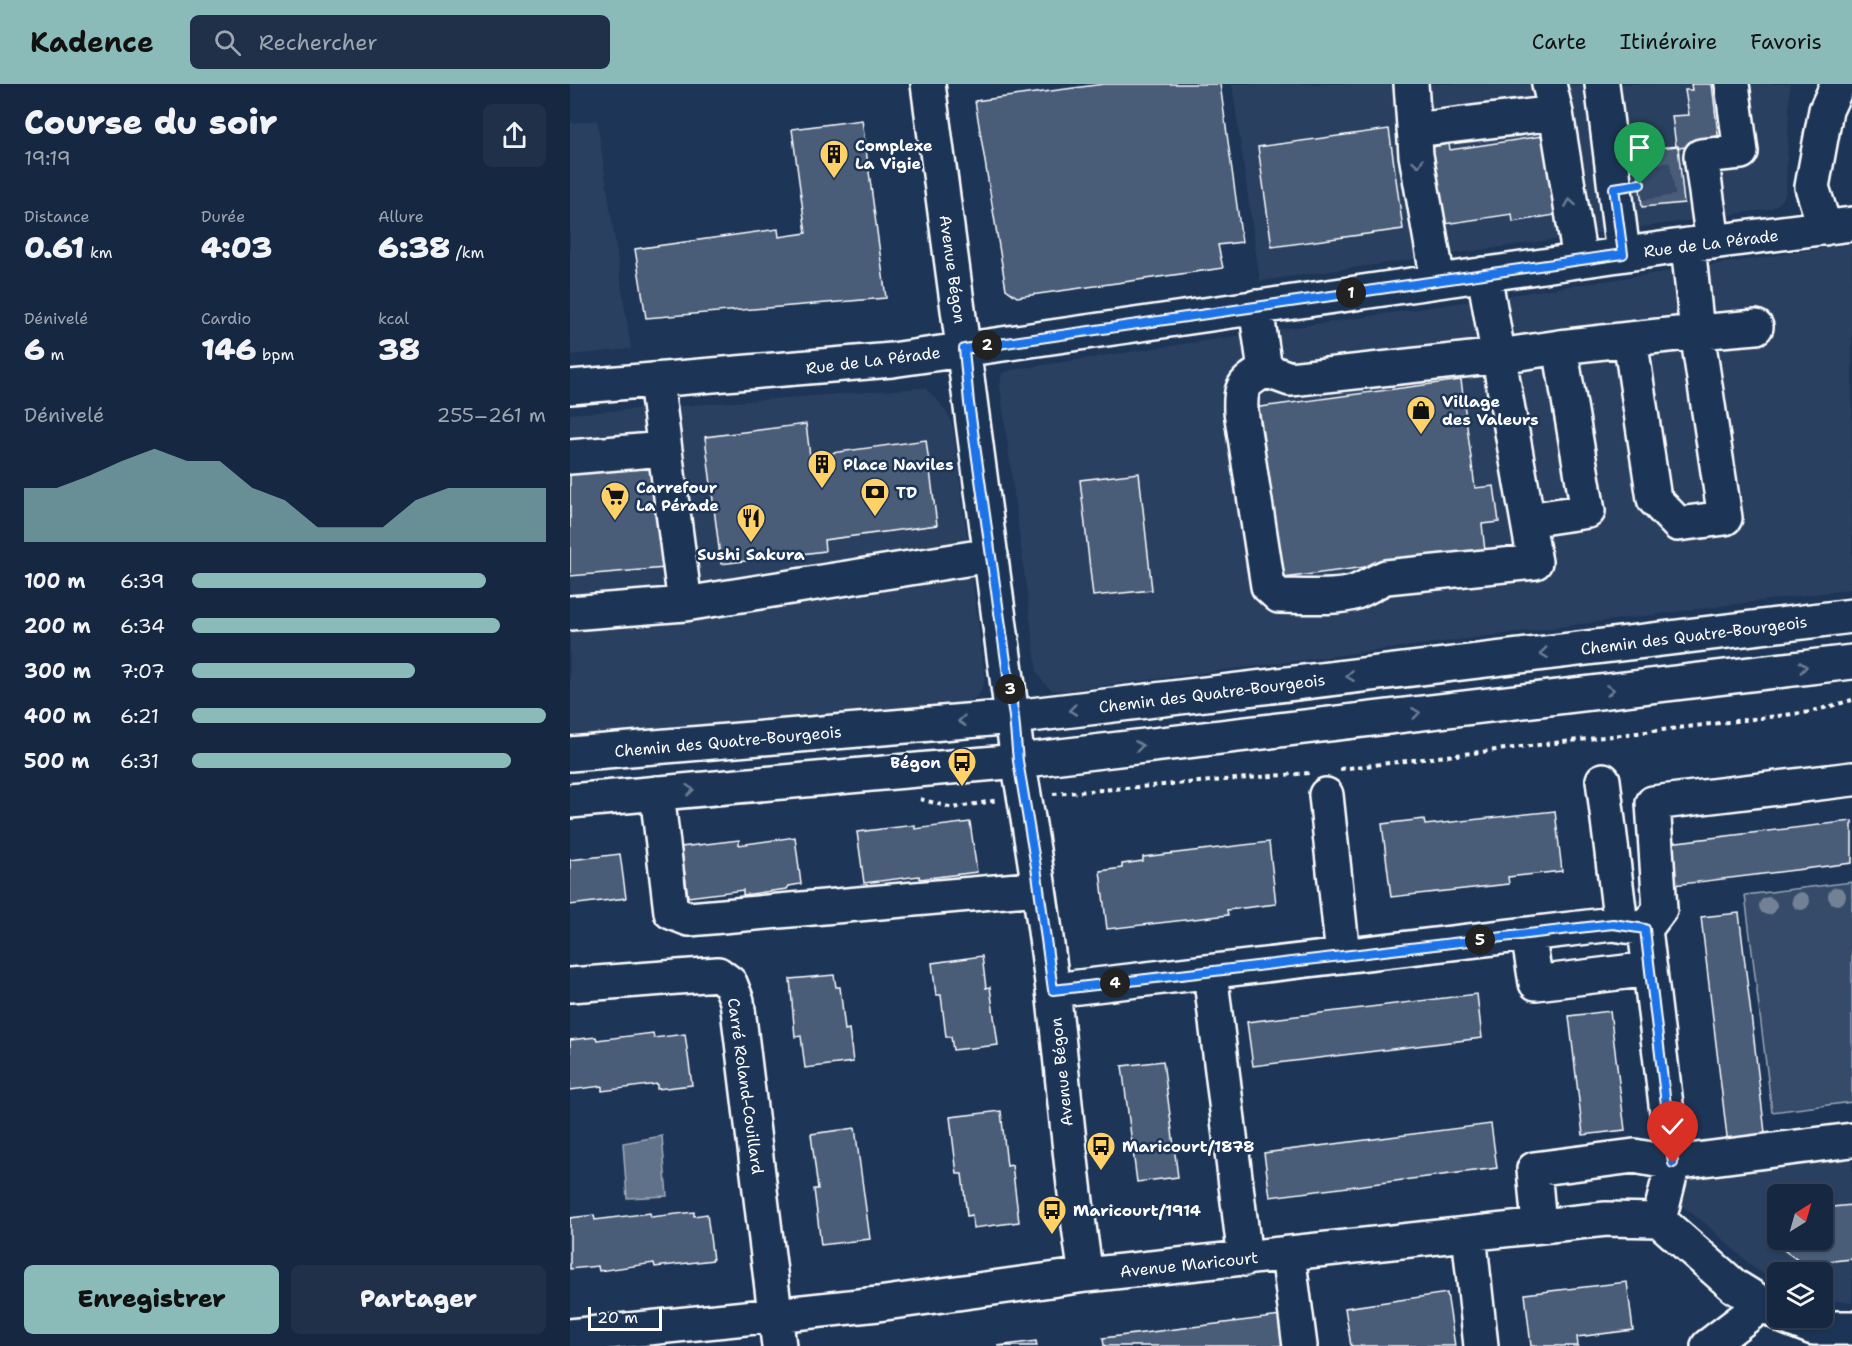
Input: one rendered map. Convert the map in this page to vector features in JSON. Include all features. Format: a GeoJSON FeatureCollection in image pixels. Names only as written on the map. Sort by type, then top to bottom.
{"type":"FeatureCollection","features":[{"type":"Feature","properties":{"kind":"street","name":"Avenue Bégon"},"geometry":{"type":"LineString","coordinates":[[928,84],[964,349],[969,403],[1014,717],[1018,761],[1053,990],[1086,1275]]}},
{"type":"Feature","properties":{"kind":"street"},"geometry":{"type":"LineString","coordinates":[[1411,84],[1416,155],[1438,281]]}},
{"type":"Feature","properties":{"kind":"street"},"geometry":{"type":"LineString","coordinates":[[1602,84],[1627,186],[1623,254]]}},
{"type":"Feature","properties":{"kind":"street"},"geometry":{"type":"LineString","coordinates":[[1630,339],[1654,499],[1678,524],[1725,518],[1698,332],[1701,243],[1692,175],[1741,152],[1732,84]]}},
{"type":"Feature","properties":{"kind":"street"},"geometry":{"type":"LineString","coordinates":[[1838,84],[1826,110],[1812,188],[1839,226]]}},
{"type":"Feature","properties":{"kind":"street"},"geometry":{"type":"LineString","coordinates":[[1414,130],[1552,98],[1580,261]]}},
{"type":"Feature","properties":{"kind":"street","name":"Rue de La Pérade"},"geometry":{"type":"LineString","coordinates":[[570,387],[892,360],[1623,254],[1839,226]]}},
{"type":"Feature","properties":{"kind":"street"},"geometry":{"type":"LineString","coordinates":[[1265,370],[1246,382],[1240,396],[1268,586],[1280,596],[1342,595],[1356,592],[1386,577],[1535,562],[1484,274]]}},
{"type":"Feature","properties":{"kind":"street"},"geometry":{"type":"LineString","coordinates":[[1257,307],[1265,370]]}},
{"type":"Feature","properties":{"kind":"street"},"geometry":{"type":"LineString","coordinates":[[1265,370],[1290,379],[1630,339],[1756,327]]}},
{"type":"Feature","properties":{"kind":"street"},"geometry":{"type":"LineString","coordinates":[[1528,520],[1588,511],[1560,347]]}},
{"type":"Feature","properties":{"kind":"street"},"geometry":{"type":"LineString","coordinates":[[656,381],[684,604]]}},
{"type":"Feature","properties":{"kind":"street"},"geometry":{"type":"LineString","coordinates":[[570,457],[664,449]]}},
{"type":"Feature","properties":{"kind":"street"},"geometry":{"type":"LineString","coordinates":[[570,614],[684,604],[991,555]]}},
{"type":"Feature","properties":{"kind":"street","name":"Chemin des Quatre-Bourgeois"},"geometry":{"type":"LineString","coordinates":[[570,754],[1014,717],[1852,616]]}},
{"type":"Feature","properties":{"kind":"street"},"geometry":{"type":"LineString","coordinates":[[570,801],[1018,761],[1852,662]]}},
{"type":"Feature","properties":{"kind":"street"},"geometry":{"type":"LineString","coordinates":[[1324,779],[1343,956]]}},
{"type":"Feature","properties":{"kind":"street"},"geometry":{"type":"LineString","coordinates":[[1602,780],[1633,927],[1650,969],[1673,1163],[1659,1220],[1734,1286],[1767,1306]]}},
{"type":"Feature","properties":{"kind":"street"},"geometry":{"type":"LineString","coordinates":[[1053,990],[1613,924],[1633,927],[1659,909],[1653,804],[1852,780]]}},
{"type":"Feature","properties":{"kind":"street"},"geometry":{"type":"LineString","coordinates":[[657,793],[671,912],[689,919],[1039,888]]}},
{"type":"Feature","properties":{"kind":"street"},"geometry":{"type":"LineString","coordinates":[[1528,934],[1536,983],[1650,969]]}},
{"type":"Feature","properties":{"kind":"street"},"geometry":{"type":"LineString","coordinates":[[1210,972],[1245,1258]]}},
{"type":"Feature","properties":{"kind":"street","name":"Carré Roland-Couillard"},"geometry":{"type":"LineString","coordinates":[[570,985],[718,974],[730,983],[738,1001],[777,1331]]}},
{"type":"Feature","properties":{"kind":"street"},"geometry":{"type":"LineString","coordinates":[[1539,1226],[1534,1169],[1634,1156],[1673,1163],[1852,1140]]}},
{"type":"Feature","properties":{"kind":"street","name":"Avenue Maricourt"},"geometry":{"type":"LineString","coordinates":[[570,1336],[777,1331],[878,1304],[1086,1275],[1606,1219],[1659,1220]]}},
{"type":"Feature","properties":{"kind":"street"},"geometry":{"type":"LineString","coordinates":[[1469,1234],[1481,1346]]}},
{"type":"Feature","properties":{"kind":"street"},"geometry":{"type":"LineString","coordinates":[[1288,1254],[1300,1346]]}},
{"type":"Feature","properties":{"kind":"street"},"geometry":{"type":"LineString","coordinates":[[1708,1346],[1767,1315]]}},
{"type":"Feature","properties":{"kind":"street"},"geometry":{"type":"LineString","coordinates":[[1813,1328],[1852,1329]]}},
{"type":"Feature","properties":{"kind":"path"},"geometry":{"type":"LineString","coordinates":[[1054,794],[1324,779],[1809,712],[1852,700]]}},
{"type":"Feature","properties":{"kind":"shaded area"},"geometry":{"type":"Polygon","coordinates":[[[1232,84],[1790,84],[1786,189],[1784,197],[1770,209],[1260,281],[1232,84]]]}},
{"type":"Feature","properties":{"kind":"shaded area"},"geometry":{"type":"Polygon","coordinates":[[[597,120],[631,349],[570,355],[570,123],[597,120]]]}},
{"type":"Feature","properties":{"kind":"shaded area"},"geometry":{"type":"Polygon","coordinates":[[[1852,244],[1852,589],[1061,691],[1052,690],[1037,672],[1000,385],[1002,373],[1016,369],[1852,244]]]}},
{"type":"Feature","properties":{"kind":"shaded area"},"geometry":{"type":"Polygon","coordinates":[[[925,388],[940,403],[949,416],[953,428],[985,679],[980,693],[975,698],[964,702],[570,735],[570,414],[925,388]]]}},
{"type":"Feature","properties":{"kind":"shaded area"},"geometry":{"type":"Polygon","coordinates":[[[1852,882],[1852,1102],[1772,1112],[1745,895],[1852,882]]]}},
{"type":"Feature","properties":{"kind":"shaded area"},"geometry":{"type":"Polygon","coordinates":[[[662,1136],[667,1196],[627,1198],[623,1143],[662,1136]]]}},
{"type":"Feature","properties":{"kind":"shaded area"},"geometry":{"type":"Polygon","coordinates":[[[1852,1151],[1852,1303],[1833,1300],[1833,1262],[1767,1262],[1767,1276],[1754,1268],[1706,1224],[1676,1201],[1683,1171],[1852,1151]]]}},
{"type":"Feature","properties":{"kind":"building"},"geometry":{"type":"Polygon","coordinates":[[[1104,84],[1220,84],[1242,242],[1218,245],[1223,268],[1017,297],[1006,289],[975,101],[1104,84]]]}},
{"type":"Feature","properties":{"kind":"building"},"geometry":{"type":"Polygon","coordinates":[[[1691,84],[1712,84],[1719,143],[1678,148],[1672,116],[1689,115],[1685,90],[1692,90],[1691,84]]]}},
{"type":"Feature","properties":{"kind":"building","name":"Complexe La Vigie"},"geometry":{"type":"Polygon","coordinates":[[[862,120],[886,298],[646,318],[635,249],[778,229],[779,237],[806,233],[792,129],[862,120]]]}},
{"type":"Feature","properties":{"kind":"building"},"geometry":{"type":"Polygon","coordinates":[[[1389,129],[1403,229],[1272,247],[1258,147],[1389,129]]]}},
{"type":"Feature","properties":{"kind":"building"},"geometry":{"type":"Polygon","coordinates":[[[1549,135],[1561,214],[1513,222],[1512,214],[1438,225],[1426,148],[1449,144],[1450,150],[1549,135]]]}},
{"type":"Feature","properties":{"kind":"building"},"geometry":{"type":"Polygon","coordinates":[[[1678,146],[1684,203],[1642,207],[1636,150],[1678,146]]]}},
{"type":"Feature","properties":{"kind":"building"},"geometry":{"type":"Polygon","coordinates":[[[1461,380],[1475,488],[1494,486],[1499,522],[1482,524],[1485,551],[1276,579],[1253,408],[1461,380]]]}},
{"type":"Feature","properties":{"kind":"building","name":"Place Naviles"},"geometry":{"type":"Polygon","coordinates":[[[806,424],[810,456],[926,440],[937,525],[824,540],[825,551],[721,564],[705,437],[806,424]]]}},
{"type":"Feature","properties":{"kind":"building","name":"Carrefour La Pérade"},"geometry":{"type":"Polygon","coordinates":[[[650,467],[651,476],[657,475],[665,568],[570,576],[570,474],[650,467]]]}},
{"type":"Feature","properties":{"kind":"building"},"geometry":{"type":"Polygon","coordinates":[[[1139,473],[1152,590],[1093,596],[1080,480],[1139,473]]]}},
{"type":"Feature","properties":{"kind":"building"},"geometry":{"type":"Polygon","coordinates":[[[1555,811],[1562,871],[1508,877],[1509,884],[1391,897],[1382,824],[1424,819],[1425,825],[1555,811]]]}},
{"type":"Feature","properties":{"kind":"building"},"geometry":{"type":"Polygon","coordinates":[[[1852,821],[1852,863],[1674,885],[1669,843],[1852,821]]]}},
{"type":"Feature","properties":{"kind":"building"},"geometry":{"type":"Polygon","coordinates":[[[970,822],[977,872],[864,883],[857,832],[915,825],[915,829],[970,822]]]}},
{"type":"Feature","properties":{"kind":"building"},"geometry":{"type":"Polygon","coordinates":[[[795,837],[801,884],[789,886],[787,889],[743,895],[743,890],[688,897],[681,847],[739,840],[739,845],[795,837]]]}},
{"type":"Feature","properties":{"kind":"building"},"geometry":{"type":"Polygon","coordinates":[[[1269,842],[1276,904],[1227,910],[1228,915],[1107,929],[1100,871],[1122,868],[1122,864],[1143,861],[1143,857],[1269,842]]]}},
{"type":"Feature","properties":{"kind":"building"},"geometry":{"type":"Polygon","coordinates":[[[620,854],[626,898],[570,905],[570,860],[620,854]]]}},
{"type":"Feature","properties":{"kind":"building"},"geometry":{"type":"Polygon","coordinates":[[[1739,913],[1766,1141],[1728,1145],[1701,917],[1739,913]]]}},
{"type":"Feature","properties":{"kind":"building"},"geometry":{"type":"Polygon","coordinates":[[[982,956],[986,988],[990,987],[998,1045],[953,1050],[951,1037],[946,1037],[941,995],[936,995],[932,963],[982,956]]]}},
{"type":"Feature","properties":{"kind":"building"},"geometry":{"type":"Polygon","coordinates":[[[834,975],[836,987],[840,987],[845,1030],[849,1029],[853,1062],[805,1068],[801,1036],[795,1037],[790,979],[834,975]]]}},
{"type":"Feature","properties":{"kind":"building"},"geometry":{"type":"Polygon","coordinates":[[[1477,994],[1482,1038],[1253,1066],[1247,1022],[1477,994]]]}},
{"type":"Feature","properties":{"kind":"building"},"geometry":{"type":"Polygon","coordinates":[[[1610,1011],[1625,1130],[1583,1135],[1569,1016],[1610,1011]]]}},
{"type":"Feature","properties":{"kind":"building"},"geometry":{"type":"Polygon","coordinates":[[[653,1033],[654,1038],[685,1034],[692,1085],[657,1089],[657,1084],[602,1091],[602,1086],[570,1090],[570,1040],[596,1037],[597,1040],[653,1033]]]}},
{"type":"Feature","properties":{"kind":"building"},"geometry":{"type":"Polygon","coordinates":[[[1163,1061],[1178,1177],[1137,1182],[1122,1066],[1163,1061]]]}},
{"type":"Feature","properties":{"kind":"building"},"geometry":{"type":"Polygon","coordinates":[[[1001,1111],[1007,1166],[1012,1165],[1019,1222],[973,1228],[972,1215],[967,1216],[962,1174],[957,1174],[950,1117],[1001,1111]]]}},
{"type":"Feature","properties":{"kind":"building"},"geometry":{"type":"Polygon","coordinates":[[[1491,1124],[1497,1168],[1270,1197],[1264,1153],[1491,1124]]]}},
{"type":"Feature","properties":{"kind":"building"},"geometry":{"type":"Polygon","coordinates":[[[855,1128],[870,1239],[821,1245],[814,1189],[818,1189],[811,1134],[855,1128]]]}},
{"type":"Feature","properties":{"kind":"building"},"geometry":{"type":"Polygon","coordinates":[[[1852,1205],[1852,1259],[1800,1262],[1784,1250],[1833,1250],[1833,1207],[1852,1205]]]}},
{"type":"Feature","properties":{"kind":"building"},"geometry":{"type":"Polygon","coordinates":[[[694,1212],[694,1216],[707,1214],[713,1260],[655,1267],[654,1263],[599,1271],[598,1266],[570,1269],[570,1218],[594,1215],[595,1220],[650,1213],[651,1217],[694,1212]]]}},
{"type":"Feature","properties":{"kind":"building"},"geometry":{"type":"Polygon","coordinates":[[[1627,1282],[1633,1330],[1577,1337],[1578,1346],[1531,1346],[1525,1294],[1627,1282]]]}},
{"type":"Feature","properties":{"kind":"building"},"geometry":{"type":"Polygon","coordinates":[[[1447,1293],[1455,1346],[1351,1346],[1345,1308],[1447,1293]]]}},
{"type":"Feature","properties":{"kind":"building"},"geometry":{"type":"Polygon","coordinates":[[[1281,1316],[1285,1346],[1104,1346],[1103,1338],[1281,1316]]]}},
{"type":"Feature","properties":{"kind":"building"},"geometry":{"type":"Polygon","coordinates":[[[1036,1341],[1037,1346],[997,1346],[1036,1341]]]}},
{"type":"Feature","properties":{"kind":"tunnel"},"geometry":{"type":"LineString","coordinates":[[1640,184],[1681,177]]}},
{"type":"Feature","properties":{"kind":"place","name":"Complexe La Vigie"},"geometry":{"type":"Point","coordinates":[834,180]}},
{"type":"Feature","properties":{"kind":"place","name":"Village des Valeurs"},"geometry":{"type":"Point","coordinates":[1421,436]}},
{"type":"Feature","properties":{"kind":"place","name":"Place Naviles"},"geometry":{"type":"Point","coordinates":[822,490]}},
{"type":"Feature","properties":{"kind":"place","name":"TD"},"geometry":{"type":"Point","coordinates":[875,518]}},
{"type":"Feature","properties":{"kind":"place","name":"Carrefour La Pérade"},"geometry":{"type":"Point","coordinates":[615,522]}},
{"type":"Feature","properties":{"kind":"place","name":"Sushi Sakura"},"geometry":{"type":"Point","coordinates":[751,544]}},
{"type":"Feature","properties":{"kind":"place","name":"Bégon"},"geometry":{"type":"Point","coordinates":[962,788]}},
{"type":"Feature","properties":{"kind":"place","name":"Maricourt/1878"},"geometry":{"type":"Point","coordinates":[1101,1172]}},
{"type":"Feature","properties":{"kind":"place","name":"Maricourt/1914"},"geometry":{"type":"Point","coordinates":[1052,1236]}},
{"type":"Feature","properties":{"kind":"route"},"geometry":{"type":"LineString","coordinates":[[1640,184],[1614,188],[1623,254],[964,349],[969,403],[1014,717],[1018,761],[1053,990],[1613,924],[1645,929],[1673,1163]]}}]}
